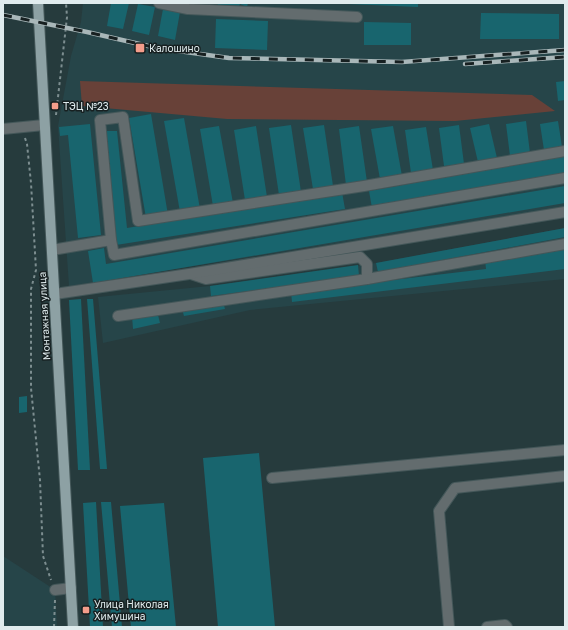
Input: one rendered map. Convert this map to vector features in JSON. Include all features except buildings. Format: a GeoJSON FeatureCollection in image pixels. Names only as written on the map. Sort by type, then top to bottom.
{"type":"FeatureCollection","features":[{"type":"Feature","properties":{"kind":"main road","name":"Монтажная улица"},"geometry":{"type":"LineString","coordinates":[[38,3],[73,627]]}},
{"type":"Feature","properties":{"kind":"lane"},"geometry":{"type":"LineString","coordinates":[[159,3],[188,9],[357,17]]}},
{"type":"Feature","properties":{"kind":"lane"},"geometry":{"type":"LineString","coordinates":[[565,151],[356,187],[138,221],[123,117],[100,120],[111,240],[114,255],[565,178]]}},
{"type":"Feature","properties":{"kind":"lane"},"geometry":{"type":"LineString","coordinates":[[3,129],[44,125]]}},
{"type":"Feature","properties":{"kind":"lane"},"geometry":{"type":"LineString","coordinates":[[55,294],[189,274],[565,212]]}},
{"type":"Feature","properties":{"kind":"lane"},"geometry":{"type":"LineString","coordinates":[[52,250],[111,240]]}},
{"type":"Feature","properties":{"kind":"lane"},"geometry":{"type":"LineString","coordinates":[[118,316],[367,278],[565,244]]}},
{"type":"Feature","properties":{"kind":"lane"},"geometry":{"type":"LineString","coordinates":[[189,274],[206,279],[360,257],[367,264],[367,278]]}},
{"type":"Feature","properties":{"kind":"lane"},"geometry":{"type":"LineString","coordinates":[[272,478],[565,450]]}},
{"type":"Feature","properties":{"kind":"lane"},"geometry":{"type":"LineString","coordinates":[[449,627],[439,511],[455,488],[565,476]]}},
{"type":"Feature","properties":{"kind":"lane"},"geometry":{"type":"LineString","coordinates":[[55,590],[71,588]]}},
{"type":"Feature","properties":{"kind":"lane"},"geometry":{"type":"LineString","coordinates":[[487,627],[505,625],[507,627]]}},
{"type":"Feature","properties":{"kind":"path"},"geometry":{"type":"LineString","coordinates":[[60,76],[67,17],[66,3]]}},
{"type":"Feature","properties":{"kind":"path"},"geometry":{"type":"LineString","coordinates":[[21,127],[27,144],[31,183],[36,270],[31,289],[30,388],[40,480],[43,556],[55,590],[54,627]]}},
{"type":"Feature","properties":{"kind":"shaded area"},"geometry":{"type":"Polygon","coordinates":[[[83,3],[565,3],[565,207],[69,286],[58,126],[71,56],[81,22],[83,3]]]}},
{"type":"Feature","properties":{"kind":"shaded area"},"geometry":{"type":"Polygon","coordinates":[[[80,81],[532,95],[555,111],[455,121],[227,119],[82,106],[80,81]]]}},
{"type":"Feature","properties":{"kind":"shaded area"},"geometry":{"type":"Polygon","coordinates":[[[565,228],[565,279],[250,310],[103,343],[98,297],[210,286],[376,263],[565,228]]]}},
{"type":"Feature","properties":{"kind":"shaded area"},"geometry":{"type":"Polygon","coordinates":[[[3,556],[55,590],[57,627],[3,627],[3,556]]]}},
{"type":"Feature","properties":{"kind":"railway"},"geometry":{"type":"LineString","coordinates":[[3,15],[157,48],[229,58],[402,62],[565,50]]}},
{"type":"Feature","properties":{"kind":"railway"},"geometry":{"type":"LineString","coordinates":[[465,64],[565,57]]}},
{"type":"Feature","properties":{"kind":"place","name":"Калошино"},"geometry":{"type":"Point","coordinates":[140,48]}},
{"type":"Feature","properties":{"kind":"place","name":"ТЭЦ №23"},"geometry":{"type":"Point","coordinates":[55,106]}},
{"type":"Feature","properties":{"kind":"place","name":"Улица Николая Химушина"},"geometry":{"type":"Point","coordinates":[86,610]}}]}
